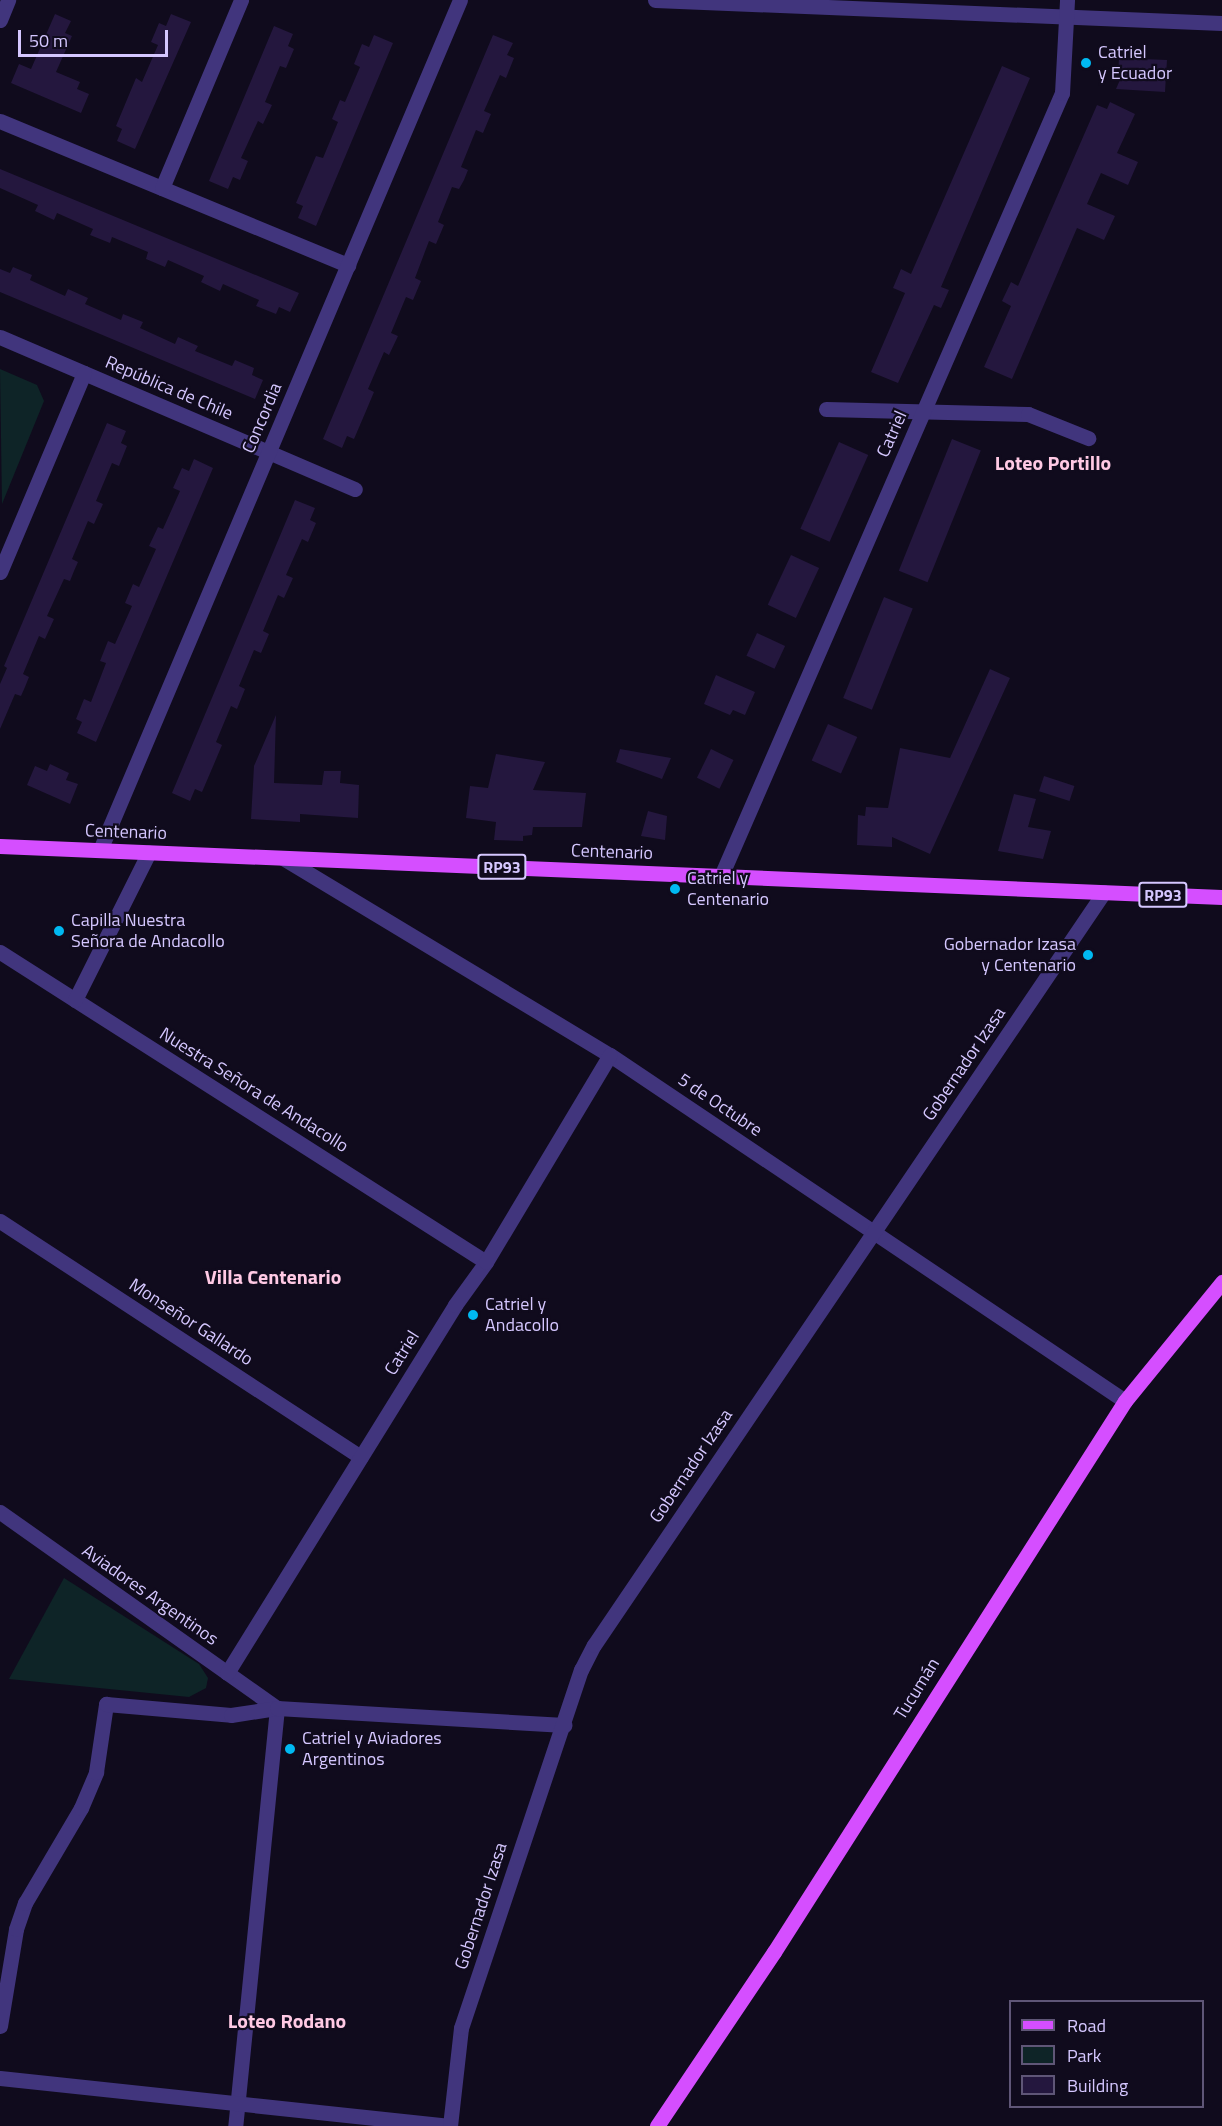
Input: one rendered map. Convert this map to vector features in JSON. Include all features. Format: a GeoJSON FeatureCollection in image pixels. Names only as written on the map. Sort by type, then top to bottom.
{"type":"FeatureCollection","features":[{"type":"Feature","properties":{"kind":"main road","name":"Centenario"},"geometry":{"type":"LineString","coordinates":[[0,846],[1222,897]]}},
{"type":"Feature","properties":{"kind":"main road","name":"Tucumán"},"geometry":{"type":"LineString","coordinates":[[657,2126],[774,1952],[1125,1401],[1222,1282]]}},
{"type":"Feature","properties":{"kind":"street"},"geometry":{"type":"LineString","coordinates":[[0,20],[8,0]]}},
{"type":"Feature","properties":{"kind":"street"},"geometry":{"type":"LineString","coordinates":[[162,188],[242,0]]}},
{"type":"Feature","properties":{"kind":"street","name":"Concordia"},"geometry":{"type":"LineString","coordinates":[[99,850],[460,0]]}},
{"type":"Feature","properties":{"kind":"street"},"geometry":{"type":"LineString","coordinates":[[655,0],[866,4],[1066,17],[1222,23]]}},
{"type":"Feature","properties":{"kind":"street","name":"Catriel"},"geometry":{"type":"LineString","coordinates":[[721,876],[1062,93],[1067,0]]}},
{"type":"Feature","properties":{"kind":"street"},"geometry":{"type":"LineString","coordinates":[[0,122],[348,265]]}},
{"type":"Feature","properties":{"kind":"street","name":"República de Chile"},"geometry":{"type":"LineString","coordinates":[[0,337],[356,489]]}},
{"type":"Feature","properties":{"kind":"street"},"geometry":{"type":"LineString","coordinates":[[0,572],[84,373]]}},
{"type":"Feature","properties":{"kind":"street"},"geometry":{"type":"LineString","coordinates":[[826,409],[1028,414],[1088,438]]}},
{"type":"Feature","properties":{"kind":"street"},"geometry":{"type":"LineString","coordinates":[[75,1000],[149,852]]}},
{"type":"Feature","properties":{"kind":"street","name":"5 de Octubre"},"geometry":{"type":"LineString","coordinates":[[283,858],[610,1055],[1125,1401]]}},
{"type":"Feature","properties":{"kind":"street","name":"Gobernador Izasa"},"geometry":{"type":"LineString","coordinates":[[448,2126],[461,2028],[581,1670],[594,1645],[872,1231],[1104,892]]}},
{"type":"Feature","properties":{"kind":"street","name":"Nuestra Señora de Andacollo"},"geometry":{"type":"LineString","coordinates":[[0,952],[486,1262]]}},
{"type":"Feature","properties":{"kind":"street","name":"Catriel"},"geometry":{"type":"LineString","coordinates":[[227,1673],[360,1457],[486,1262],[610,1055]]}},
{"type":"Feature","properties":{"kind":"street","name":"Monseñor Gallardo"},"geometry":{"type":"LineString","coordinates":[[0,1221],[360,1457]]}},
{"type":"Feature","properties":{"kind":"street","name":"Aviadores Argentinos"},"geometry":{"type":"LineString","coordinates":[[0,1512],[278,1708]]}},
{"type":"Feature","properties":{"kind":"street"},"geometry":{"type":"LineString","coordinates":[[0,2026],[19,1920],[92,1781],[106,1704],[231,1715],[278,1708],[564,1725]]}},
{"type":"Feature","properties":{"kind":"street"},"geometry":{"type":"LineString","coordinates":[[235,2126],[278,1708]]}},
{"type":"Feature","properties":{"kind":"street"},"geometry":{"type":"LineString","coordinates":[[0,2078],[448,2126]]}},
{"type":"Feature","properties":{"kind":"green space"},"geometry":{"type":"Polygon","coordinates":[[[0,369],[37,385],[44,401],[2,504],[0,369]]]}},
{"type":"Feature","properties":{"kind":"green space"},"geometry":{"type":"Polygon","coordinates":[[[64,1578],[199,1664],[208,1678],[206,1688],[189,1697],[9,1679],[64,1578]]]}},
{"type":"Feature","properties":{"kind":"building"},"geometry":{"type":"Polygon","coordinates":[[[55,14],[71,21],[65,33],[72,36],[56,72],[80,82],[77,89],[89,94],[81,113],[11,83],[19,64],[31,69],[55,14]]]}},
{"type":"Feature","properties":{"kind":"building"},"geometry":{"type":"Polygon","coordinates":[[[171,14],[191,22],[135,149],[117,141],[122,129],[116,126],[136,78],[142,82],[158,45],[151,42],[159,23],[166,26],[171,14]]]}},
{"type":"Feature","properties":{"kind":"building"},"geometry":{"type":"Polygon","coordinates":[[[274,26],[293,34],[288,46],[294,49],[286,68],[280,66],[265,102],[272,105],[263,124],[258,121],[241,158],[248,161],[240,180],[233,177],[228,189],[209,181],[274,26]]]}},
{"type":"Feature","properties":{"kind":"building"},"geometry":{"type":"Polygon","coordinates":[[[374,35],[393,43],[316,226],[298,218],[303,206],[296,203],[316,156],[323,158],[338,122],[332,119],[340,100],[345,102],[360,67],[354,64],[362,44],[369,47],[374,35]]]}},
{"type":"Feature","properties":{"kind":"building"},"geometry":{"type":"Polygon","coordinates":[[[493,35],[513,43],[507,55],[514,58],[506,78],[500,75],[484,111],[491,114],[483,133],[476,130],[461,167],[468,170],[464,180],[459,189],[452,187],[438,222],[444,225],[436,244],[429,241],[415,278],[421,281],[413,300],[406,297],[391,333],[398,336],[389,355],[384,352],[368,389],[374,392],[354,439],[347,436],[342,448],[323,439],[493,35]]]}},
{"type":"Feature","properties":{"kind":"building"},"geometry":{"type":"Polygon","coordinates":[[[1119,58],[1167,60],[1165,92],[1116,89],[1122,75],[1118,75],[1119,58]]]}},
{"type":"Feature","properties":{"kind":"building"},"geometry":{"type":"Polygon","coordinates":[[[1002,66],[1030,78],[941,287],[949,290],[941,308],[934,305],[898,383],[871,372],[905,293],[893,288],[901,269],[911,274],[1002,66]]]}},
{"type":"Feature","properties":{"kind":"building"},"geometry":{"type":"Polygon","coordinates":[[[1110,102],[1135,114],[1117,153],[1138,162],[1128,185],[1101,173],[1087,204],[1115,216],[1104,240],[1077,228],[1012,379],[984,367],[1011,306],[1002,301],[1011,282],[1018,286],[1097,105],[1107,109],[1110,102]]]}},
{"type":"Feature","properties":{"kind":"building"},"geometry":{"type":"Polygon","coordinates":[[[0,169],[299,293],[290,312],[279,307],[276,314],[256,306],[259,300],[223,284],[220,291],[201,282],[204,276],[168,260],[165,267],[146,259],[148,252],[112,237],[110,243],[90,235],[93,229],[57,213],[54,220],[35,211],[38,205],[0,188],[0,169]]]}},
{"type":"Feature","properties":{"kind":"building"},"geometry":{"type":"Polygon","coordinates":[[[13,267],[32,275],[30,280],[65,296],[68,289],[88,298],[85,304],[121,320],[123,314],[143,322],[140,328],[175,344],[178,337],[198,346],[195,351],[232,366],[235,360],[254,368],[252,375],[263,380],[255,399],[0,292],[0,269],[10,273],[13,267]]]}},
{"type":"Feature","properties":{"kind":"building"},"geometry":{"type":"Polygon","coordinates":[[[107,423],[126,431],[121,443],[127,446],[119,466],[112,463],[96,501],[103,504],[94,524],[88,521],[72,559],[78,562],[70,581],[64,579],[47,616],[54,619],[45,639],[39,636],[23,674],[29,677],[25,687],[21,696],[15,694],[0,729],[0,684],[7,668],[4,666],[107,423]]]}},
{"type":"Feature","properties":{"kind":"building"},"geometry":{"type":"Polygon","coordinates":[[[952,439],[981,451],[928,582],[899,571],[952,439]]]}},
{"type":"Feature","properties":{"kind":"building"},"geometry":{"type":"Polygon","coordinates":[[[839,442],[868,455],[830,542],[800,529],[839,442]]]}},
{"type":"Feature","properties":{"kind":"building"},"geometry":{"type":"Polygon","coordinates":[[[194,459],[213,468],[96,742],[77,733],[82,722],[76,719],[84,699],[91,702],[106,663],[100,661],[108,641],[115,644],[132,606],[125,603],[133,584],[139,587],[156,549],[149,546],[158,527],[163,529],[180,491],[173,488],[182,468],[189,471],[194,459]]]}},
{"type":"Feature","properties":{"kind":"building"},"geometry":{"type":"Polygon","coordinates":[[[295,500],[315,508],[310,520],[316,523],[308,542],[302,539],[286,575],[293,578],[284,598],[278,595],[263,631],[269,634],[261,653],[254,650],[239,686],[245,689],[237,709],[231,706],[216,742],[222,745],[202,792],[195,789],[190,801],[172,793],[295,500]]]}},
{"type":"Feature","properties":{"kind":"building"},"geometry":{"type":"Polygon","coordinates":[[[791,555],[819,568],[796,618],[768,605],[791,555]]]}},
{"type":"Feature","properties":{"kind":"building"},"geometry":{"type":"Polygon","coordinates":[[[884,597],[913,609],[872,710],[843,698],[884,597]]]}},
{"type":"Feature","properties":{"kind":"building"},"geometry":{"type":"Polygon","coordinates":[[[757,633],[785,646],[775,669],[746,656],[757,633]]]}},
{"type":"Feature","properties":{"kind":"building"},"geometry":{"type":"Polygon","coordinates":[[[990,669],[1010,678],[930,854],[892,837],[892,847],[857,845],[858,815],[865,816],[866,807],[888,808],[900,748],[950,758],[990,669]]]}},
{"type":"Feature","properties":{"kind":"building"},"geometry":{"type":"Polygon","coordinates":[[[716,675],[755,692],[745,715],[733,710],[730,715],[704,704],[716,675]]]}},
{"type":"Feature","properties":{"kind":"building"},"geometry":{"type":"Polygon","coordinates":[[[276,715],[274,783],[322,785],[324,771],[341,771],[340,783],[359,785],[358,818],[300,814],[300,822],[251,819],[254,766],[276,715]]]}},
{"type":"Feature","properties":{"kind":"building"},"geometry":{"type":"Polygon","coordinates":[[[828,724],[857,737],[841,774],[812,761],[828,724]]]}},
{"type":"Feature","properties":{"kind":"building"},"geometry":{"type":"Polygon","coordinates":[[[620,749],[671,758],[662,779],[616,762],[620,749]]]}},
{"type":"Feature","properties":{"kind":"building"},"geometry":{"type":"Polygon","coordinates":[[[711,749],[733,760],[719,789],[697,778],[711,749]]]}},
{"type":"Feature","properties":{"kind":"building"},"geometry":{"type":"Polygon","coordinates":[[[496,754],[545,762],[533,790],[586,793],[582,827],[533,827],[532,835],[523,836],[523,841],[494,840],[496,822],[466,818],[470,786],[488,788],[496,754]]]}},
{"type":"Feature","properties":{"kind":"building"},"geometry":{"type":"Polygon","coordinates":[[[50,764],[69,773],[66,780],[78,784],[70,804],[27,785],[35,766],[47,771],[50,764]]]}},
{"type":"Feature","properties":{"kind":"building"},"geometry":{"type":"Polygon","coordinates":[[[1044,776],[1074,786],[1069,801],[1039,791],[1044,776]]]}},
{"type":"Feature","properties":{"kind":"building"},"geometry":{"type":"Polygon","coordinates":[[[1014,794],[1036,799],[1028,827],[1051,831],[1043,859],[998,851],[1014,794]]]}},
{"type":"Feature","properties":{"kind":"building"},"geometry":{"type":"Polygon","coordinates":[[[648,811],[667,816],[665,840],[641,836],[648,811]]]}},
{"type":"Feature","properties":{"kind":"place","name":"Catriel y Ecuador"},"geometry":{"type":"Point","coordinates":[1086,63]}},
{"type":"Feature","properties":{"kind":"place","name":"Catriel y Centenario"},"geometry":{"type":"Point","coordinates":[675,889]}},
{"type":"Feature","properties":{"kind":"place","name":"Capilla Nuestra Señora de Andacollo"},"geometry":{"type":"Point","coordinates":[59,931]}},
{"type":"Feature","properties":{"kind":"place","name":"Gobernador Izasa y Centenario"},"geometry":{"type":"Point","coordinates":[1088,955]}},
{"type":"Feature","properties":{"kind":"place","name":"Catriel y Andacollo"},"geometry":{"type":"Point","coordinates":[473,1315]}},
{"type":"Feature","properties":{"kind":"place","name":"Catriel y Aviadores Argentinos"},"geometry":{"type":"Point","coordinates":[290,1749]}},
{"type":"Feature","properties":{"kind":"district","name":"Loteo Portillo"},"geometry":{"type":"Point","coordinates":[1053,462]}},
{"type":"Feature","properties":{"kind":"district","name":"Villa Centenario"},"geometry":{"type":"Point","coordinates":[273,1276]}},
{"type":"Feature","properties":{"kind":"district","name":"Loteo Rodano"},"geometry":{"type":"Point","coordinates":[287,2020]}}]}
